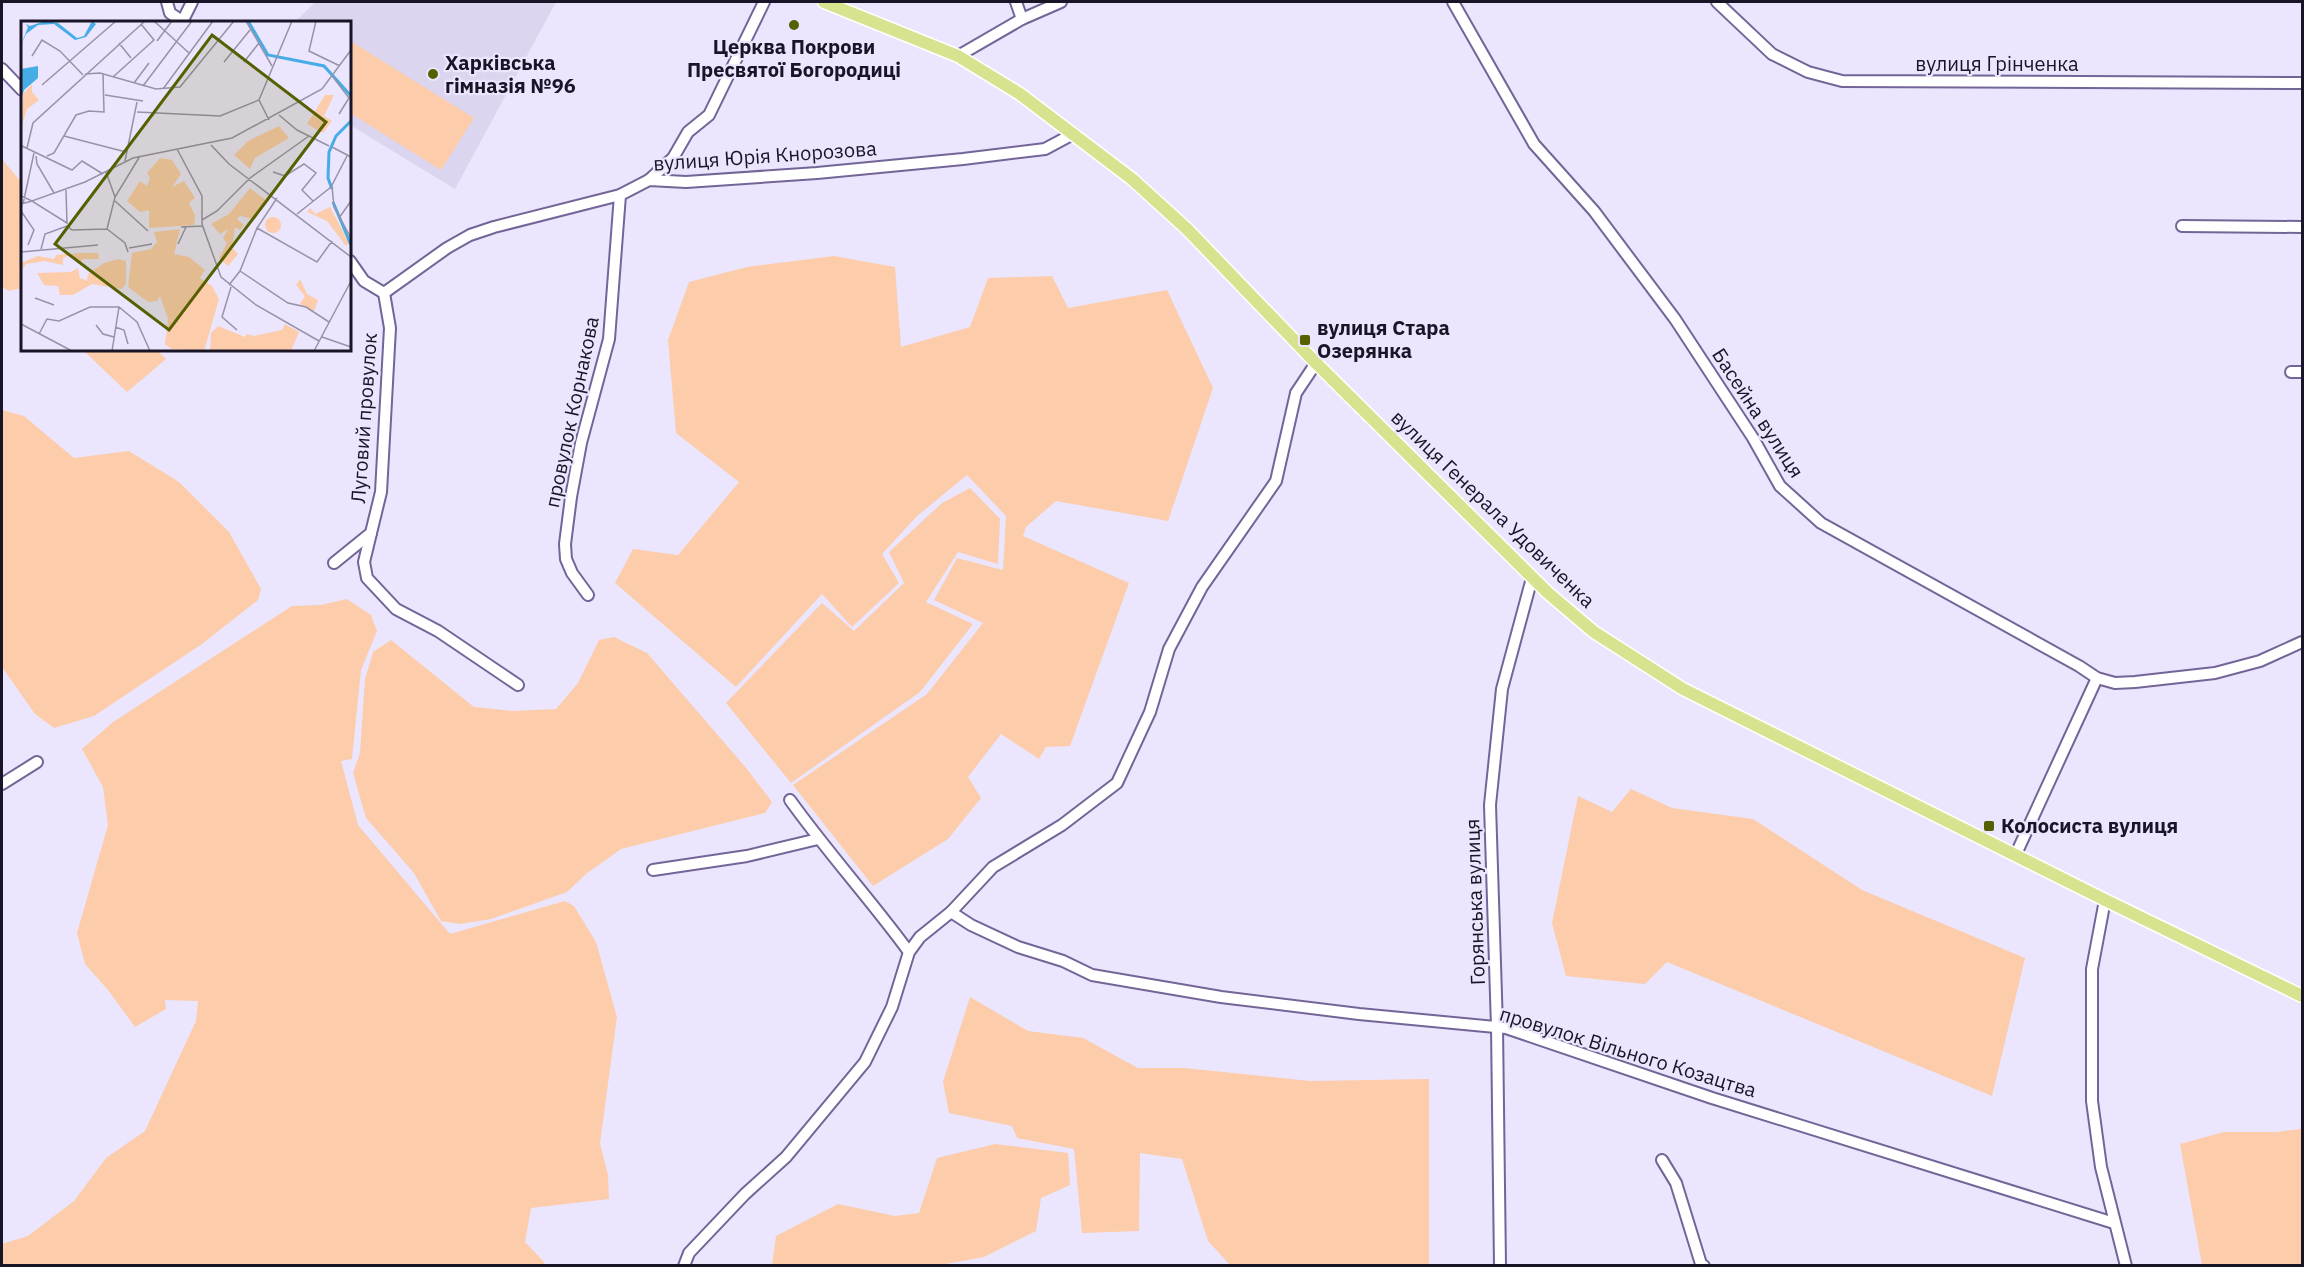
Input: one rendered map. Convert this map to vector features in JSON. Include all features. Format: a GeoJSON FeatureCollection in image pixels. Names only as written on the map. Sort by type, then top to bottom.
{"type":"FeatureCollection","features":[{"type":"Feature","properties":{"kind":"main road","name":"вулиця Генерала Удовиченка"},"geometry":{"type":"LineString","coordinates":[[824,2],[958,56],[1020,94],[1132,179],[1187,229],[1316,363],[1532,578],[1594,632],[1683,689],[2302,996]]}},
{"type":"Feature","properties":{"kind":"street"},"geometry":{"type":"LineString","coordinates":[[167,2],[170,13],[181,21]]}},
{"type":"Feature","properties":{"kind":"street"},"geometry":{"type":"LineString","coordinates":[[182,21],[192,2]]}},
{"type":"Feature","properties":{"kind":"street"},"geometry":{"type":"LineString","coordinates":[[649,180],[673,158],[688,132],[709,115],[764,2]]}},
{"type":"Feature","properties":{"kind":"street"},"geometry":{"type":"LineString","coordinates":[[1016,2],[1023,19]]}},
{"type":"Feature","properties":{"kind":"street"},"geometry":{"type":"LineString","coordinates":[[958,56],[1023,19],[1061,2]]}},
{"type":"Feature","properties":{"kind":"street","name":"Басейна вулиця"},"geometry":{"type":"LineString","coordinates":[[1453,2],[1534,144],[1594,211],[1675,319],[1753,438],[1780,486],[1821,523],[2097,678],[2115,683],[2215,673],[2260,661],[2302,642]]}},
{"type":"Feature","properties":{"kind":"street","name":"вулиця Грінченка"},"geometry":{"type":"LineString","coordinates":[[1717,2],[1772,54],[1808,72],[1842,81],[2302,83]]}},
{"type":"Feature","properties":{"kind":"street"},"geometry":{"type":"LineString","coordinates":[[2,69],[21,89]]}},
{"type":"Feature","properties":{"kind":"street","name":"вулиця Юрія Кнорозова"},"geometry":{"type":"LineString","coordinates":[[384,293],[447,248],[470,236],[494,227],[620,195],[649,180],[686,182],[817,173],[963,159],[1045,149],[1073,134]]}},
{"type":"Feature","properties":{"kind":"street","name":"провулок Корнакова"},"geometry":{"type":"LineString","coordinates":[[588,595],[572,573],[566,559],[565,544],[581,443],[609,339],[620,195]]}},
{"type":"Feature","properties":{"kind":"street"},"geometry":{"type":"LineString","coordinates":[[2182,226],[2302,227]]}},
{"type":"Feature","properties":{"kind":"street"},"geometry":{"type":"LineString","coordinates":[[351,262],[364,281],[384,293]]}},
{"type":"Feature","properties":{"kind":"street","name":"Луговий провулок"},"geometry":{"type":"LineString","coordinates":[[334,563],[371,533],[381,492],[390,328],[384,293]]}},
{"type":"Feature","properties":{"kind":"street"},"geometry":{"type":"LineString","coordinates":[[684,1266],[689,1253],[745,1194],[786,1157],[865,1062],[892,1007],[909,952],[920,938],[951,912],[993,867],[1062,825],[1118,783],[1150,712],[1169,649],[1202,587],[1276,481],[1296,393],[1316,363]]}},
{"type":"Feature","properties":{"kind":"street"},"geometry":{"type":"LineString","coordinates":[[371,533],[364,562],[367,578],[396,609],[438,631],[518,685]]}},
{"type":"Feature","properties":{"kind":"street","name":"Горянська вулиця"},"geometry":{"type":"LineString","coordinates":[[1500,1266],[1497,1027],[1490,805],[1502,689],[1532,578]]}},
{"type":"Feature","properties":{"kind":"street"},"geometry":{"type":"LineString","coordinates":[[2016,854],[2097,678]]}},
{"type":"Feature","properties":{"kind":"street"},"geometry":{"type":"LineString","coordinates":[[2,784],[37,762]]}},
{"type":"Feature","properties":{"kind":"street"},"geometry":{"type":"LineString","coordinates":[[790,801],[909,952]]}},
{"type":"Feature","properties":{"kind":"street"},"geometry":{"type":"LineString","coordinates":[[653,870],[747,856],[818,839]]}},
{"type":"Feature","properties":{"kind":"street"},"geometry":{"type":"LineString","coordinates":[[2105,900],[2092,969],[2092,1101],[2101,1167],[2126,1266]]}},
{"type":"Feature","properties":{"kind":"street","name":"провулок Вільного Козацтва"},"geometry":{"type":"LineString","coordinates":[[951,912],[971,925],[1018,946],[1063,961],[1092,975],[1244,1000],[1506,1028],[1712,1098],[2114,1223]]}},
{"type":"Feature","properties":{"kind":"street"},"geometry":{"type":"LineString","coordinates":[[1662,1160],[1676,1183],[1701,1264],[1704,1266]]}},
{"type":"Feature","properties":{"kind":"shaded area","name":"Харківська гімназія №96"},"geometry":{"type":"Polygon","coordinates":[[[315,2],[556,2],[455,189],[351,126],[351,21],[296,21],[315,2]]]}},
{"type":"Feature","properties":{"kind":"shaded area"},"geometry":{"type":"Polygon","coordinates":[[[352,42],[474,118],[441,170],[351,114],[352,42]]]}},
{"type":"Feature","properties":{"kind":"shaded area"},"geometry":{"type":"Polygon","coordinates":[[[2,159],[21,182],[21,288],[9,291],[2,287],[2,159]]]}},
{"type":"Feature","properties":{"kind":"shaded area"},"geometry":{"type":"Polygon","coordinates":[[[834,256],[895,267],[901,347],[970,327],[988,278],[1052,276],[1068,308],[1167,290],[1213,388],[1168,521],[1056,501],[1026,527],[1023,536],[1129,583],[1070,746],[1046,747],[1039,759],[1001,734],[968,777],[981,798],[948,839],[873,886],[793,785],[927,694],[983,623],[934,600],[957,558],[1003,570],[1006,516],[967,475],[917,516],[882,554],[899,583],[852,627],[822,594],[736,687],[615,583],[633,549],[678,555],[739,482],[676,433],[668,340],[689,282],[747,267],[834,256]]]}},
{"type":"Feature","properties":{"kind":"shaded area"},"geometry":{"type":"Polygon","coordinates":[[[84,351],[158,351],[166,359],[127,392],[84,351]]]}},
{"type":"Feature","properties":{"kind":"shaded area"},"geometry":{"type":"Polygon","coordinates":[[[2,410],[24,416],[74,458],[129,451],[179,482],[229,532],[261,589],[258,600],[202,644],[94,716],[54,728],[35,714],[2,667],[2,410]]]}},
{"type":"Feature","properties":{"kind":"shaded area"},"geometry":{"type":"Polygon","coordinates":[[[970,488],[1000,519],[998,564],[958,552],[926,602],[973,624],[920,692],[791,783],[726,703],[822,603],[854,631],[904,583],[889,552],[942,503],[970,488]]]}},
{"type":"Feature","properties":{"kind":"shaded area"},"geometry":{"type":"Polygon","coordinates":[[[347,599],[371,615],[377,631],[361,670],[352,759],[341,761],[358,825],[450,934],[565,901],[574,906],[596,942],[617,1017],[600,1143],[608,1175],[609,1199],[531,1208],[525,1242],[544,1262],[544,1265],[2,1265],[2,1244],[28,1236],[74,1201],[106,1158],[145,1131],[196,1021],[198,1001],[165,1000],[166,1009],[135,1027],[108,990],[85,964],[77,933],[108,825],[103,787],[82,749],[113,722],[292,606],[321,605],[347,599]]]}},
{"type":"Feature","properties":{"kind":"shaded area"},"geometry":{"type":"Polygon","coordinates":[[[614,637],[647,653],[747,769],[772,802],[765,813],[621,849],[586,874],[567,892],[491,919],[460,924],[441,921],[414,873],[366,818],[353,773],[360,753],[365,679],[373,652],[391,640],[474,707],[512,711],[556,709],[578,683],[599,640],[614,637]]]}},
{"type":"Feature","properties":{"kind":"shaded area"},"geometry":{"type":"Polygon","coordinates":[[[1631,789],[1672,808],[1753,819],[1862,890],[2025,958],[1992,1096],[1667,962],[1645,984],[1566,976],[1552,923],[1578,796],[1612,812],[1631,789]]]}},
{"type":"Feature","properties":{"kind":"shaded area"},"geometry":{"type":"Polygon","coordinates":[[[970,997],[1028,1031],[1083,1038],[1138,1068],[1184,1068],[1310,1081],[1429,1079],[1429,1265],[1230,1265],[1208,1241],[1182,1159],[1140,1153],[1139,1231],[1082,1233],[1074,1149],[1017,1138],[1012,1126],[949,1113],[943,1082],[970,997]]]}},
{"type":"Feature","properties":{"kind":"shaded area"},"geometry":{"type":"Polygon","coordinates":[[[2302,1129],[2302,1265],[2202,1265],[2180,1144],[2224,1132],[2276,1132],[2302,1129]]]}},
{"type":"Feature","properties":{"kind":"shaded area"},"geometry":{"type":"Polygon","coordinates":[[[995,1144],[1068,1153],[1070,1185],[1041,1198],[1036,1231],[984,1257],[940,1265],[772,1265],[776,1236],[838,1204],[895,1216],[919,1213],[937,1158],[995,1144]]]}},
{"type":"Feature","properties":{"kind":"place","name":"Церква Покрови Пресвятої Богородиці"},"geometry":{"type":"Point","coordinates":[794,25]}},
{"type":"Feature","properties":{"kind":"place","name":"Харківська гімназія №96"},"geometry":{"type":"Point","coordinates":[433,74]}},
{"type":"Feature","properties":{"kind":"place","name":"вулиця Стара Озерянка"},"geometry":{"type":"Point","coordinates":[1305,340]}},
{"type":"Feature","properties":{"kind":"place","name":"Колосиста вулиця"},"geometry":{"type":"Point","coordinates":[1989,826]}}]}
